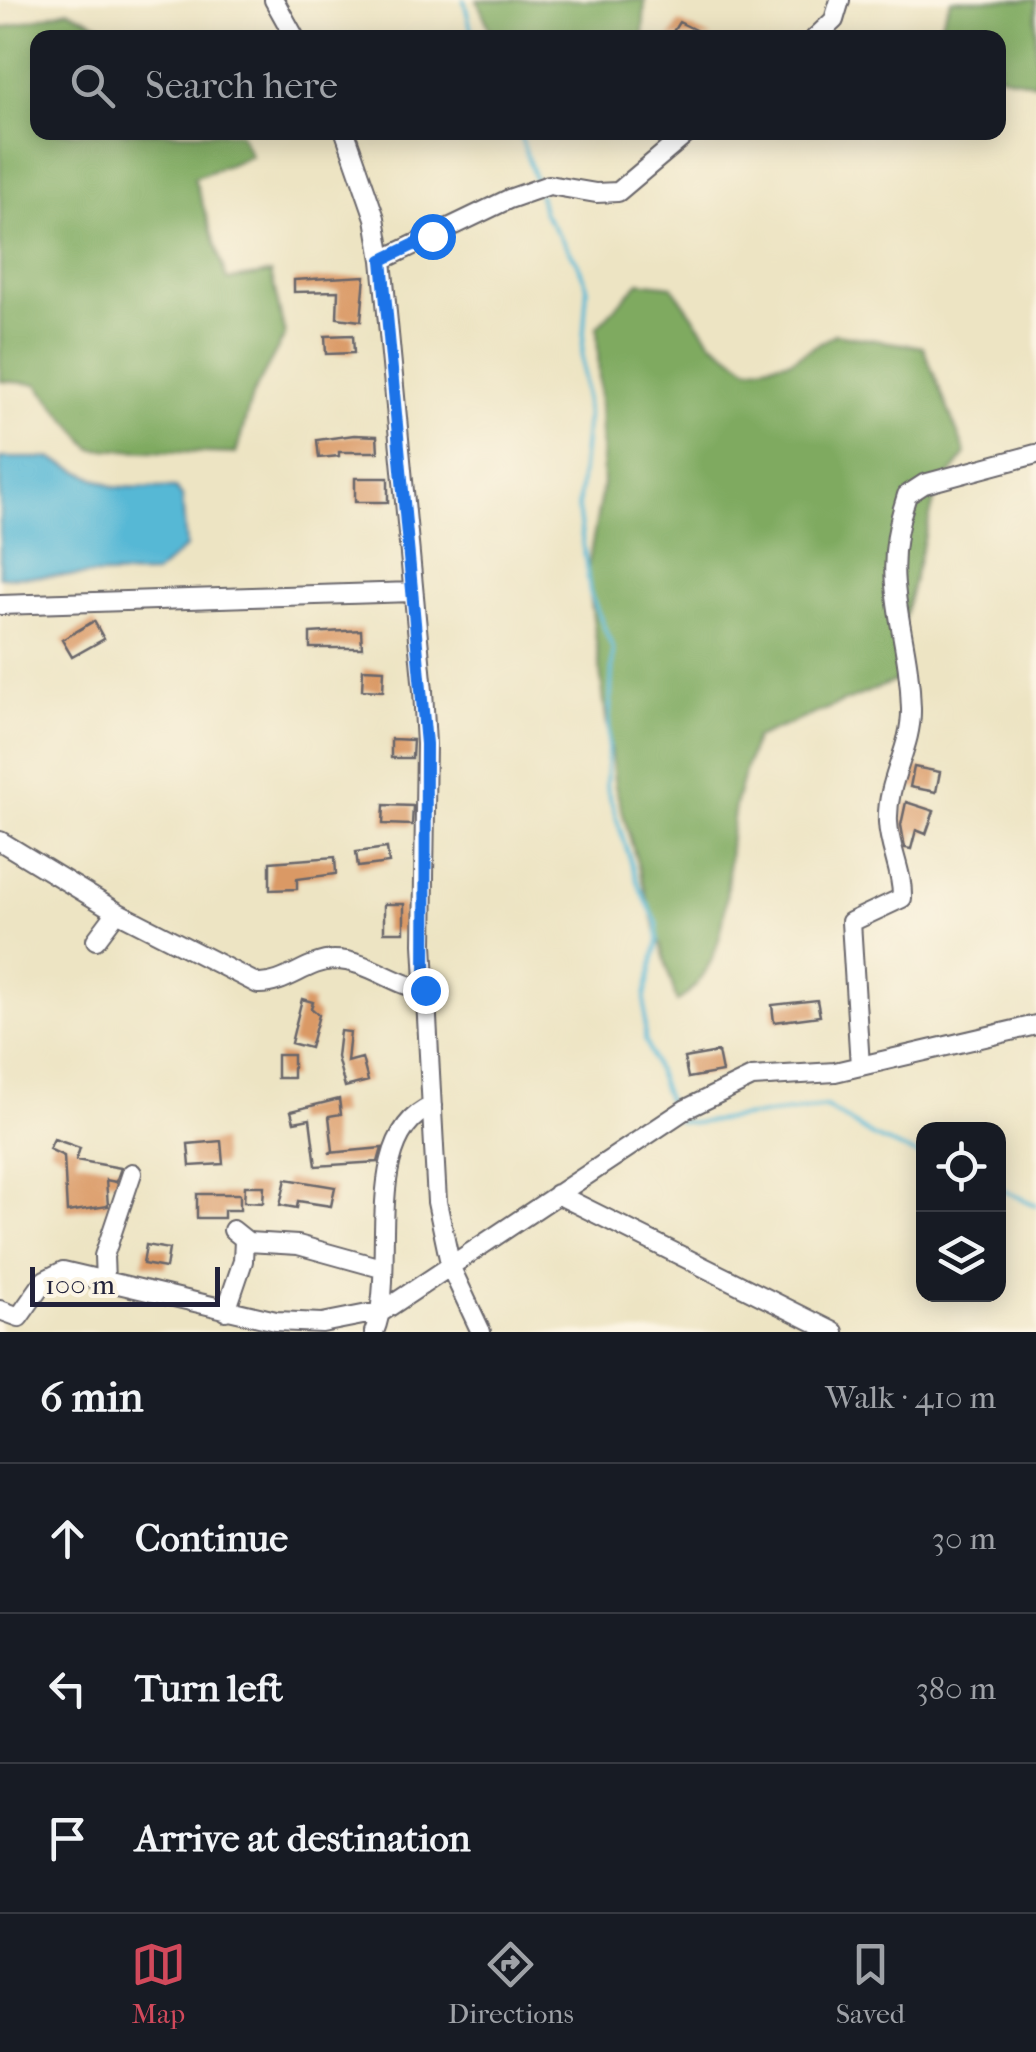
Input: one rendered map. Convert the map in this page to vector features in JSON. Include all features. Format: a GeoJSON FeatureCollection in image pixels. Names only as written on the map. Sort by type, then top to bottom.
{"type":"FeatureCollection","features":[{"type":"Feature","properties":{"kind":"street"},"geometry":{"type":"LineString","coordinates":[[274,0],[291,30]]}},
{"type":"Feature","properties":{"kind":"street"},"geometry":{"type":"LineString","coordinates":[[823,30],[834,20],[840,0]]}},
{"type":"Feature","properties":{"kind":"street"},"geometry":{"type":"LineString","coordinates":[[348,140],[375,218],[382,260],[426,744],[425,990],[438,1214],[452,1268],[481,1332]]}},
{"type":"Feature","properties":{"kind":"street"},"geometry":{"type":"LineString","coordinates":[[382,260],[509,199],[549,185],[596,194],[618,192],[679,140]]}},
{"type":"Feature","properties":{"kind":"street"},"geometry":{"type":"LineString","coordinates":[[860,1066],[851,922],[902,898],[888,823],[891,790],[907,742],[911,710],[893,594],[894,538],[908,495],[924,484],[1036,454]]}},
{"type":"Feature","properties":{"kind":"street"},"geometry":{"type":"LineString","coordinates":[[0,605],[413,592]]}},
{"type":"Feature","properties":{"kind":"street"},"geometry":{"type":"LineString","coordinates":[[0,841],[117,912],[258,984],[276,982],[331,960],[354,962],[407,987],[425,990]]}},
{"type":"Feature","properties":{"kind":"street"},"geometry":{"type":"LineString","coordinates":[[96,940],[117,912]]}},
{"type":"Feature","properties":{"kind":"street"},"geometry":{"type":"LineString","coordinates":[[0,1310],[18,1317],[57,1271],[226,1310],[306,1323],[383,1311],[686,1109],[734,1084],[752,1077],[860,1066],[1036,1025]]}},
{"type":"Feature","properties":{"kind":"street"},"geometry":{"type":"LineString","coordinates":[[374,1332],[383,1311],[381,1268],[387,1183],[397,1144],[418,1113],[432,1106]]}},
{"type":"Feature","properties":{"kind":"street"},"geometry":{"type":"LineString","coordinates":[[105,1281],[104,1256],[132,1173]]}},
{"type":"Feature","properties":{"kind":"street"},"geometry":{"type":"LineString","coordinates":[[557,1194],[834,1332]]}},
{"type":"Feature","properties":{"kind":"street"},"geometry":{"type":"LineString","coordinates":[[226,1310],[242,1261],[238,1235],[298,1245],[381,1268]]}},
{"type":"Feature","properties":{"kind":"green space"},"geometry":{"type":"Polygon","coordinates":[[[477,0],[645,0],[643,30],[490,30],[477,0]]]}},
{"type":"Feature","properties":{"kind":"green space"},"geometry":{"type":"Polygon","coordinates":[[[951,0],[1036,0],[1036,84],[1006,77],[1006,30],[938,30],[951,0]]]}},
{"type":"Feature","properties":{"kind":"green space"},"geometry":{"type":"Polygon","coordinates":[[[68,10],[110,30],[30,30],[30,140],[243,140],[251,156],[194,178],[227,280],[271,273],[285,335],[252,396],[236,454],[92,449],[37,384],[0,381],[0,29],[68,10]]]}},
{"type":"Feature","properties":{"kind":"green space"},"geometry":{"type":"Polygon","coordinates":[[[639,282],[672,286],[711,341],[749,368],[791,360],[835,334],[923,347],[966,454],[936,493],[902,626],[903,678],[755,738],[735,806],[719,938],[697,984],[677,1002],[615,786],[587,571],[603,484],[597,327],[639,282]]]}},
{"type":"Feature","properties":{"kind":"water"},"geometry":{"type":"Polygon","coordinates":[[[0,458],[50,458],[114,487],[175,488],[182,496],[186,547],[155,574],[0,577],[0,458]]]}},
{"type":"Feature","properties":{"kind":"building"},"geometry":{"type":"Polygon","coordinates":[[[679,22],[696,30],[674,30],[679,22]]]}},
{"type":"Feature","properties":{"kind":"building"},"geometry":{"type":"Polygon","coordinates":[[[365,276],[361,321],[337,318],[338,291],[294,292],[294,280],[365,276]]]}},
{"type":"Feature","properties":{"kind":"building"},"geometry":{"type":"Polygon","coordinates":[[[353,335],[354,353],[326,354],[325,336],[353,335]]]}},
{"type":"Feature","properties":{"kind":"building"},"geometry":{"type":"Polygon","coordinates":[[[377,436],[378,452],[339,452],[339,456],[319,458],[317,440],[377,436]]]}},
{"type":"Feature","properties":{"kind":"building"},"geometry":{"type":"Polygon","coordinates":[[[355,478],[388,478],[388,502],[355,502],[355,478]]]}},
{"type":"Feature","properties":{"kind":"building"},"geometry":{"type":"Polygon","coordinates":[[[94,621],[104,639],[72,657],[62,640],[94,621]]]}},
{"type":"Feature","properties":{"kind":"building"},"geometry":{"type":"Polygon","coordinates":[[[361,630],[362,648],[310,648],[310,633],[361,630]]]}},
{"type":"Feature","properties":{"kind":"building"},"geometry":{"type":"Polygon","coordinates":[[[363,669],[384,670],[383,691],[362,690],[363,669]]]}},
{"type":"Feature","properties":{"kind":"building"},"geometry":{"type":"Polygon","coordinates":[[[391,739],[413,740],[412,758],[391,758],[391,739]]]}},
{"type":"Feature","properties":{"kind":"building"},"geometry":{"type":"Polygon","coordinates":[[[914,767],[940,772],[936,792],[910,787],[914,767]]]}},
{"type":"Feature","properties":{"kind":"building"},"geometry":{"type":"Polygon","coordinates":[[[906,802],[934,811],[926,834],[916,830],[911,849],[905,848],[901,825],[906,802]]]}},
{"type":"Feature","properties":{"kind":"building"},"geometry":{"type":"Polygon","coordinates":[[[384,805],[413,806],[412,825],[383,824],[384,805]]]}},
{"type":"Feature","properties":{"kind":"building"},"geometry":{"type":"Polygon","coordinates":[[[387,848],[389,863],[358,867],[356,852],[387,848]]]}},
{"type":"Feature","properties":{"kind":"building"},"geometry":{"type":"Polygon","coordinates":[[[335,857],[336,874],[297,879],[297,889],[270,890],[270,862],[335,857]]]}},
{"type":"Feature","properties":{"kind":"building"},"geometry":{"type":"Polygon","coordinates":[[[384,904],[404,904],[404,932],[384,932],[384,904]]]}},
{"type":"Feature","properties":{"kind":"building"},"geometry":{"type":"Polygon","coordinates":[[[302,999],[313,1002],[311,1008],[319,1015],[310,1048],[291,1043],[302,999]]]}},
{"type":"Feature","properties":{"kind":"building"},"geometry":{"type":"Polygon","coordinates":[[[817,1000],[820,1016],[774,1022],[772,1005],[817,1000]]]}},
{"type":"Feature","properties":{"kind":"building"},"geometry":{"type":"Polygon","coordinates":[[[340,1031],[350,1032],[347,1062],[362,1058],[368,1081],[345,1087],[337,1057],[340,1031]]]}},
{"type":"Feature","properties":{"kind":"building"},"geometry":{"type":"Polygon","coordinates":[[[718,1052],[722,1072],[688,1078],[684,1058],[718,1052]]]}},
{"type":"Feature","properties":{"kind":"building"},"geometry":{"type":"Polygon","coordinates":[[[277,1055],[293,1055],[293,1078],[277,1078],[277,1055]]]}},
{"type":"Feature","properties":{"kind":"building"},"geometry":{"type":"Polygon","coordinates":[[[339,1099],[341,1114],[329,1116],[333,1151],[329,1153],[382,1148],[378,1162],[316,1166],[310,1119],[294,1122],[291,1111],[339,1099]]]}},
{"type":"Feature","properties":{"kind":"building"},"geometry":{"type":"Polygon","coordinates":[[[54,1139],[80,1148],[76,1160],[121,1168],[116,1182],[106,1180],[108,1206],[67,1212],[64,1156],[49,1149],[54,1139]]]}},
{"type":"Feature","properties":{"kind":"building"},"geometry":{"type":"Polygon","coordinates":[[[221,1141],[223,1164],[190,1166],[188,1144],[221,1141]]]}},
{"type":"Feature","properties":{"kind":"building"},"geometry":{"type":"Polygon","coordinates":[[[286,1179],[335,1187],[331,1206],[298,1201],[297,1208],[280,1205],[286,1179]]]}},
{"type":"Feature","properties":{"kind":"building"},"geometry":{"type":"Polygon","coordinates":[[[245,1186],[264,1186],[263,1203],[244,1202],[245,1186]]]}},
{"type":"Feature","properties":{"kind":"building"},"geometry":{"type":"Polygon","coordinates":[[[197,1194],[240,1194],[240,1210],[224,1210],[224,1218],[197,1218],[197,1194]]]}},
{"type":"Feature","properties":{"kind":"building"},"geometry":{"type":"Polygon","coordinates":[[[146,1245],[169,1249],[166,1268],[143,1264],[146,1245]]]}},
{"type":"Feature","properties":{"kind":"waterway"},"geometry":{"type":"LineString","coordinates":[[464,0],[471,30]]}},
{"type":"Feature","properties":{"kind":"waterway"},"geometry":{"type":"LineString","coordinates":[[522,140],[537,185]]}},
{"type":"Feature","properties":{"kind":"waterway"},"geometry":{"type":"LineString","coordinates":[[539,194],[543,212],[577,262],[587,286],[582,356],[587,417],[578,509],[590,593],[613,649],[606,786],[638,884],[657,923],[658,940],[645,996],[645,1039],[672,1113]]}},
{"type":"Feature","properties":{"kind":"waterway"},"geometry":{"type":"LineString","coordinates":[[678,1121],[695,1123],[826,1107],[874,1137],[916,1154]]}},
{"type":"Feature","properties":{"kind":"waterway"},"geometry":{"type":"LineString","coordinates":[[1006,1192],[1036,1205]]}},
{"type":"Feature","properties":{"kind":"route"},"geometry":{"type":"LineString","coordinates":[[425,990],[423,691],[382,260],[432,236]]}}]}
